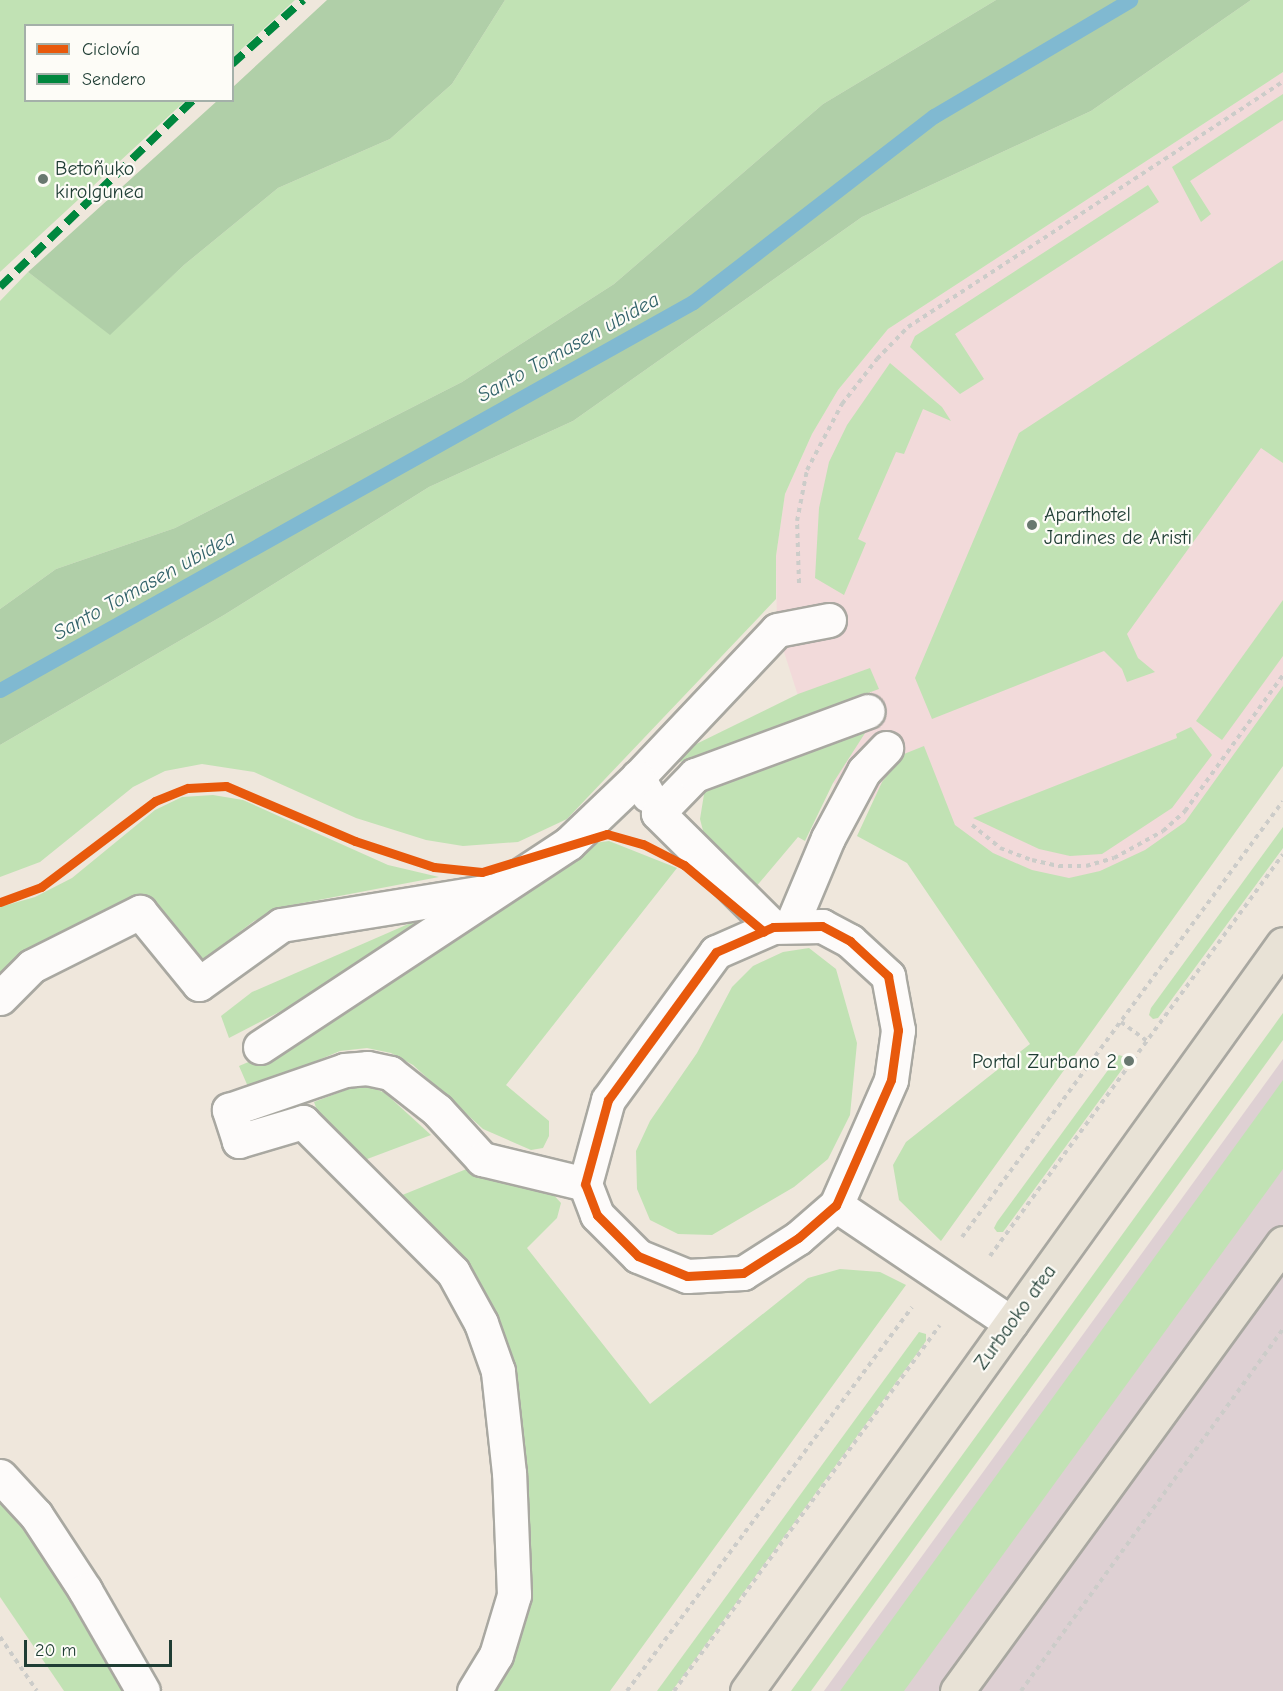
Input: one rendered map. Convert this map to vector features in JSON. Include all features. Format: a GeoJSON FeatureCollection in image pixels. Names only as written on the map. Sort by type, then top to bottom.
{"type":"FeatureCollection","features":[{"type":"Feature","properties":{"kind":"main road","name":"Zurbaoko atea"},"geometry":{"type":"LineString","coordinates":[[747,1691],[1283,944]]}},
{"type":"Feature","properties":{"kind":"main road"},"geometry":{"type":"LineString","coordinates":[[957,1691],[1283,1243]]}},
{"type":"Feature","properties":{"kind":"street"},"geometry":{"type":"LineString","coordinates":[[260,1047],[569,843],[638,777],[777,630],[814,623]]}},
{"type":"Feature","properties":{"kind":"street"},"geometry":{"type":"LineString","coordinates":[[657,813],[695,775],[868,711]]}},
{"type":"Feature","properties":{"kind":"street"},"geometry":{"type":"LineString","coordinates":[[782,927],[864,771],[886,748]]}},
{"type":"Feature","properties":{"kind":"street"},"geometry":{"type":"LineString","coordinates":[[638,777],[657,813],[782,927]]}},
{"type":"Feature","properties":{"kind":"street"},"geometry":{"type":"LineString","coordinates":[[0,998],[32,966],[140,912],[199,984],[281,925],[496,890]]}},
{"type":"Feature","properties":{"kind":"street"},"geometry":{"type":"LineString","coordinates":[[822,926],[850,941],[888,976],[898,1030],[891,1080],[837,1205],[798,1238],[743,1273],[687,1276],[638,1256],[597,1215],[585,1184],[608,1101],[664,1019],[716,952],[782,927],[822,926]]}},
{"type":"Feature","properties":{"kind":"street"},"geometry":{"type":"LineString","coordinates":[[474,1691],[496,1655],[514,1595],[509,1473],[498,1371],[481,1323],[453,1272],[303,1122],[239,1141],[229,1110],[345,1070],[367,1068],[390,1073],[437,1110],[482,1159],[585,1184]]}},
{"type":"Feature","properties":{"kind":"street"},"geometry":{"type":"LineString","coordinates":[[837,1205],[1011,1323]]}},
{"type":"Feature","properties":{"kind":"street"},"geometry":{"type":"LineString","coordinates":[[0,1476],[36,1515],[85,1590],[143,1691]]}},
{"type":"Feature","properties":{"kind":"path"},"geometry":{"type":"LineString","coordinates":[[814,623],[797,520],[807,470],[842,404],[877,359],[908,327],[1283,82]]}},
{"type":"Feature","properties":{"kind":"path"},"geometry":{"type":"LineString","coordinates":[[972,825],[1000,848],[1041,862],[1086,866],[1114,858],[1163,831],[1185,811],[1283,675]]}},
{"type":"Feature","properties":{"kind":"path"},"geometry":{"type":"LineString","coordinates":[[1120,1022],[1147,1041]]}},
{"type":"Feature","properties":{"kind":"path"},"geometry":{"type":"LineString","coordinates":[[1021,1691],[1283,1329]]}},
{"type":"Feature","properties":{"kind":"path"},"geometry":{"type":"LineString","coordinates":[[0,1637],[37,1691]]}},
{"type":"Feature","properties":{"kind":"shaded area","name":"Aparthotel Jardines de Aristi"},"geometry":{"type":"Polygon","coordinates":[[[1283,72],[1283,723],[1178,868],[1058,919],[883,782],[873,800],[833,783],[809,730],[777,630],[776,556],[785,494],[812,434],[838,390],[888,329],[1283,72]]]}},
{"type":"Feature","properties":{"kind":"shaded area"},"geometry":{"type":"Polygon","coordinates":[[[1283,1059],[1283,1691],[824,1691],[1283,1059]]]}},
{"type":"Feature","properties":{"kind":"green space","name":"Betoñuko kirolgunea"},"geometry":{"type":"Polygon","coordinates":[[[0,0],[295,0],[234,56],[234,24],[24,24],[24,102],[184,102],[0,272],[0,0]]]}},
{"type":"Feature","properties":{"kind":"green space"},"geometry":{"type":"Polygon","coordinates":[[[327,0],[505,0],[452,84],[390,139],[278,188],[184,265],[110,335],[28,272],[216,102],[234,102],[234,86],[327,0]]]}},
{"type":"Feature","properties":{"kind":"green space"},"geometry":{"type":"Polygon","coordinates":[[[505,0],[996,0],[823,104],[614,284],[462,382],[175,528],[56,569],[0,609],[0,301],[28,272],[110,334],[184,265],[278,188],[390,139],[452,84],[505,0]]]}},
{"type":"Feature","properties":{"kind":"green space"},"geometry":{"type":"Polygon","coordinates":[[[996,0],[1251,0],[1091,111],[862,217],[573,421],[429,487],[224,615],[0,745],[0,609],[56,569],[175,528],[462,382],[614,284],[823,104],[996,0]]]}},
{"type":"Feature","properties":{"kind":"green space"},"geometry":{"type":"Polygon","coordinates":[[[1251,0],[1283,0],[1283,72],[888,329],[838,390],[812,434],[785,494],[776,556],[776,599],[567,819],[518,842],[463,846],[426,840],[356,818],[254,772],[202,764],[165,771],[133,787],[40,862],[0,877],[0,745],[224,615],[429,487],[573,421],[862,217],[1091,111],[1251,0]]]}},
{"type":"Feature","properties":{"kind":"green space"},"geometry":{"type":"Polygon","coordinates":[[[1283,94],[1283,120],[1190,181],[1211,214],[1201,222],[1172,167],[1283,94]]]}},
{"type":"Feature","properties":{"kind":"green space"},"geometry":{"type":"Polygon","coordinates":[[[1148,185],[1159,202],[955,334],[984,379],[960,394],[910,347],[915,336],[1148,185]]]}},
{"type":"Feature","properties":{"kind":"green space"},"geometry":{"type":"Polygon","coordinates":[[[1283,260],[1283,463],[1261,448],[1127,634],[1138,658],[1155,672],[1127,682],[1122,669],[1104,651],[932,719],[915,678],[1019,433],[1283,260]]]}},
{"type":"Feature","properties":{"kind":"green space"},"geometry":{"type":"Polygon","coordinates":[[[890,363],[942,407],[951,421],[923,409],[904,454],[896,452],[858,539],[866,543],[844,595],[815,578],[819,508],[829,462],[847,425],[890,363]]]}},
{"type":"Feature","properties":{"kind":"green space"},"geometry":{"type":"Polygon","coordinates":[[[1283,600],[1283,656],[1222,740],[1196,721],[1283,600]]]}},
{"type":"Feature","properties":{"kind":"green space"},"geometry":{"type":"Polygon","coordinates":[[[870,668],[879,689],[677,763],[684,750],[798,694],[870,668]]]}},
{"type":"Feature","properties":{"kind":"green space"},"geometry":{"type":"Polygon","coordinates":[[[1283,686],[1283,766],[941,1241],[899,1200],[893,1165],[906,1142],[1030,1044],[907,863],[857,836],[882,782],[904,754],[924,746],[955,825],[993,853],[1032,870],[1069,878],[1100,871],[1145,850],[1185,822],[1283,686]]]}},
{"type":"Feature","properties":{"kind":"green space"},"geometry":{"type":"Polygon","coordinates":[[[1191,727],[1212,755],[1172,808],[1102,854],[1070,856],[1039,849],[973,818],[1177,738],[1176,734],[1191,727]]]}},
{"type":"Feature","properties":{"kind":"green space"},"geometry":{"type":"Polygon","coordinates":[[[867,730],[833,783],[805,841],[798,837],[755,888],[708,850],[700,819],[705,788],[867,730]]]}},
{"type":"Feature","properties":{"kind":"green space"},"geometry":{"type":"Polygon","coordinates":[[[213,795],[243,800],[388,865],[439,877],[292,905],[254,921],[199,963],[149,903],[0,985],[0,907],[35,897],[72,878],[155,810],[182,797],[213,795]]]}},
{"type":"Feature","properties":{"kind":"green space"},"geometry":{"type":"Polygon","coordinates":[[[1283,827],[1283,848],[1158,1018],[1153,1019],[1149,1015],[1151,1008],[1283,827]]]}},
{"type":"Feature","properties":{"kind":"green space"},"geometry":{"type":"Polygon","coordinates":[[[609,841],[677,868],[506,1085],[549,1121],[549,1136],[543,1148],[531,1150],[483,1129],[413,1065],[391,1053],[367,1048],[340,1051],[249,1089],[239,1066],[289,1045],[587,844],[609,841]]]}},
{"type":"Feature","properties":{"kind":"green space"},"geometry":{"type":"Polygon","coordinates":[[[429,915],[289,1007],[229,1038],[221,1016],[252,992],[429,915]]]}},
{"type":"Feature","properties":{"kind":"green space"},"geometry":{"type":"Polygon","coordinates":[[[809,948],[836,969],[857,1043],[850,1115],[828,1159],[794,1187],[712,1235],[678,1234],[650,1220],[637,1189],[636,1151],[650,1121],[697,1053],[732,987],[753,966],[783,952],[809,948]]]}},
{"type":"Feature","properties":{"kind":"green space"},"geometry":{"type":"Polygon","coordinates":[[[1283,1013],[1283,1040],[811,1691],[791,1691],[1283,1013]]]}},
{"type":"Feature","properties":{"kind":"green space"},"geometry":{"type":"Polygon","coordinates":[[[1119,1055],[1125,1057],[1126,1064],[1003,1232],[997,1232],[994,1228],[997,1222],[1119,1055]]]}},
{"type":"Feature","properties":{"kind":"green space"},"geometry":{"type":"Polygon","coordinates":[[[1283,1080],[1283,1169],[904,1691],[840,1691],[1283,1080]]]}},
{"type":"Feature","properties":{"kind":"green space"},"geometry":{"type":"Polygon","coordinates":[[[371,1087],[385,1093],[431,1135],[354,1164],[322,1124],[314,1102],[351,1088],[371,1087]]]}},
{"type":"Feature","properties":{"kind":"green space"},"geometry":{"type":"Polygon","coordinates":[[[469,1168],[509,1183],[551,1192],[561,1203],[557,1218],[527,1248],[650,1404],[808,1278],[840,1269],[880,1272],[906,1285],[610,1691],[486,1691],[499,1668],[501,1347],[390,1200],[469,1168]]]}},
{"type":"Feature","properties":{"kind":"green space"},"geometry":{"type":"Polygon","coordinates":[[[919,1332],[926,1334],[926,1341],[672,1691],[657,1691],[919,1332]]]}},
{"type":"Feature","properties":{"kind":"green space"},"geometry":{"type":"Polygon","coordinates":[[[0,1490],[26,1519],[130,1691],[64,1691],[0,1597],[0,1490]]]}},
{"type":"Feature","properties":{"kind":"waterway","name":"Santo Tomasen ubidea"},"geometry":{"type":"LineString","coordinates":[[0,690],[693,302],[934,116],[1130,0]]}},
{"type":"Feature","properties":{"kind":"marked path"},"geometry":{"type":"LineString","coordinates":[[234,62],[303,0]]}},
{"type":"Feature","properties":{"kind":"marked path"},"geometry":{"type":"LineString","coordinates":[[0,287],[191,102]]}},
{"type":"Feature","properties":{"kind":"cycle path"},"geometry":{"type":"LineString","coordinates":[[0,902],[41,887],[155,801],[188,788],[226,786],[355,841],[434,867],[482,872],[607,834],[643,844],[684,865],[764,932]]}},
{"type":"Feature","properties":{"kind":"cycle path"},"geometry":{"type":"LineString","coordinates":[[822,926],[850,941],[888,976],[898,1030],[891,1080],[836,1205],[798,1238],[743,1273],[687,1276],[638,1256],[597,1215],[585,1184],[608,1100],[716,952],[773,927],[822,926]]}},
{"type":"Feature","properties":{"kind":"place","name":"Betoñuko kirolgunea"},"geometry":{"type":"Point","coordinates":[43,179]}},
{"type":"Feature","properties":{"kind":"place","name":"Aparthotel Jardines de Aristi"},"geometry":{"type":"Point","coordinates":[1032,525]}},
{"type":"Feature","properties":{"kind":"place","name":"Portal Zurbano 2"},"geometry":{"type":"Point","coordinates":[1129,1061]}}]}
